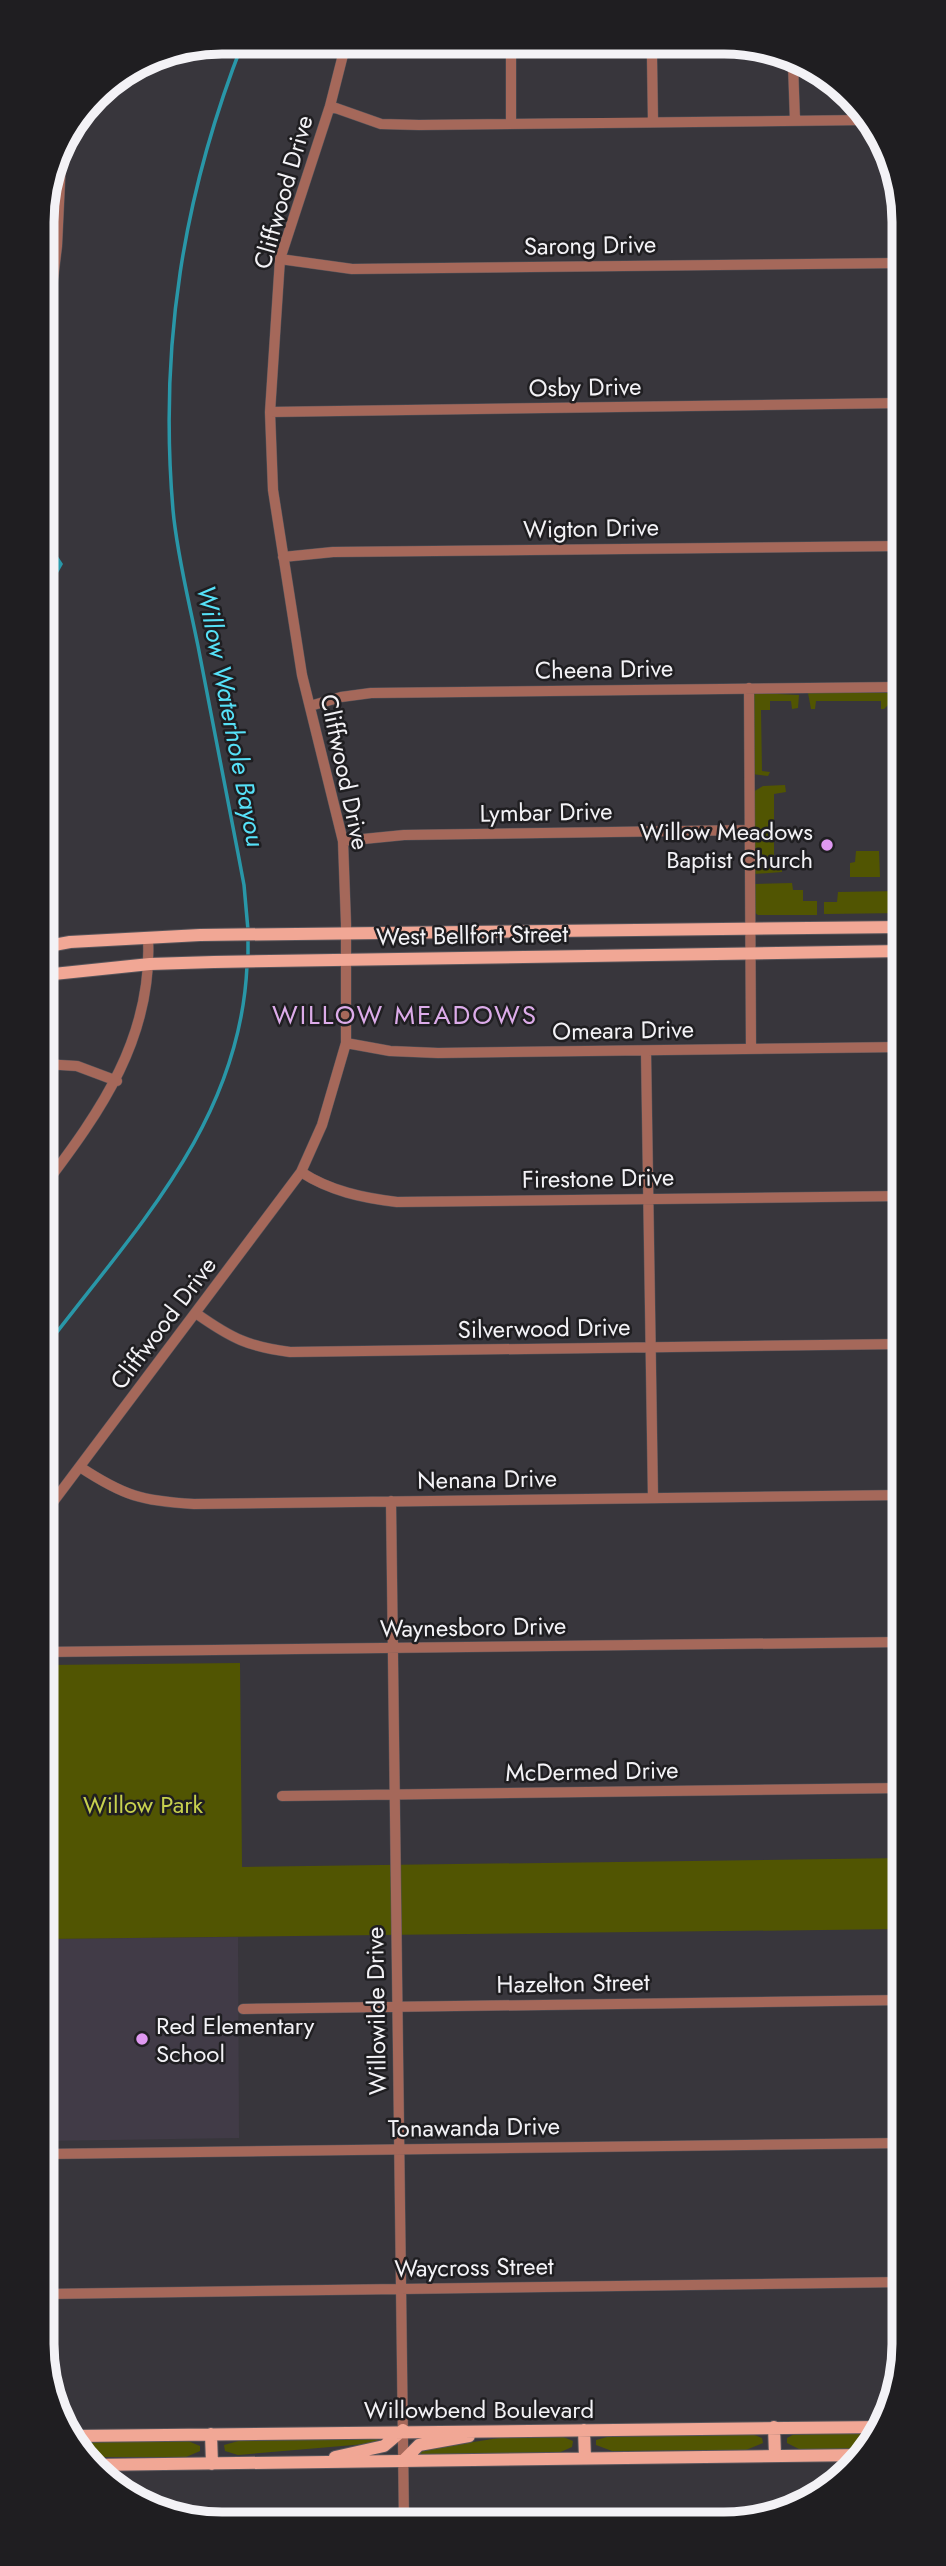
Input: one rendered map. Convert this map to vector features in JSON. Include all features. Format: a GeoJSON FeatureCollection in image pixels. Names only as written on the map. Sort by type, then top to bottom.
{"type":"FeatureCollection","features":[{"type":"Feature","properties":{"kind":"main road","name":"West Bellfort Street"},"geometry":{"type":"LineString","coordinates":[[55,946],[148,938],[346,932],[892,927]]}},
{"type":"Feature","properties":{"kind":"main road"},"geometry":{"type":"LineString","coordinates":[[545,931],[547,955]]}},
{"type":"Feature","properties":{"kind":"main road","name":"West Bellfort Street"},"geometry":{"type":"LineString","coordinates":[[55,974],[150,964],[348,958],[892,951]]}},
{"type":"Feature","properties":{"kind":"main road"},"geometry":{"type":"LineString","coordinates":[[774,2427],[775,2455]]}},
{"type":"Feature","properties":{"kind":"main road","name":"Willowbend Boulevard"},"geometry":{"type":"LineString","coordinates":[[82,2436],[403,2430],[870,2427]]}},
{"type":"Feature","properties":{"kind":"main road"},"geometry":{"type":"LineString","coordinates":[[311,2463],[384,2446],[403,2430]]}},
{"type":"Feature","properties":{"kind":"main road"},"geometry":{"type":"LineString","coordinates":[[403,2461],[419,2445],[508,2430]]}},
{"type":"Feature","properties":{"kind":"main road"},"geometry":{"type":"LineString","coordinates":[[584,2430],[585,2458]]}},
{"type":"Feature","properties":{"kind":"main road"},"geometry":{"type":"LineString","coordinates":[[211,2434],[212,2464]]}},
{"type":"Feature","properties":{"kind":"main road","name":"Willowbend Boulevard"},"geometry":{"type":"LineString","coordinates":[[105,2465],[850,2455]]}},
{"type":"Feature","properties":{"kind":"street","name":"Cliffwood Drive"},"geometry":{"type":"LineString","coordinates":[[54,1500],[301,1172],[321,1125],[346,1043],[348,958],[343,841],[310,706],[283,557],[269,453],[280,259],[330,107],[343,54]]}},
{"type":"Feature","properties":{"kind":"street"},"geometry":{"type":"LineString","coordinates":[[652,57],[653,122]]}},
{"type":"Feature","properties":{"kind":"street"},"geometry":{"type":"LineString","coordinates":[[511,58],[511,124]]}},
{"type":"Feature","properties":{"kind":"street"},"geometry":{"type":"LineString","coordinates":[[793,70],[795,121]]}},
{"type":"Feature","properties":{"kind":"street"},"geometry":{"type":"LineString","coordinates":[[330,107],[381,124],[857,120]]}},
{"type":"Feature","properties":{"kind":"street"},"geometry":{"type":"LineString","coordinates":[[55,272],[57,197]]}},
{"type":"Feature","properties":{"kind":"street","name":"Sarong Drive"},"geometry":{"type":"LineString","coordinates":[[280,259],[352,269],[892,263]]}},
{"type":"Feature","properties":{"kind":"street","name":"Osby Drive"},"geometry":{"type":"LineString","coordinates":[[270,412],[892,403]]}},
{"type":"Feature","properties":{"kind":"street","name":"Wigton Drive"},"geometry":{"type":"LineString","coordinates":[[283,557],[333,552],[892,546]]}},
{"type":"Feature","properties":{"kind":"street","name":"Cheena Drive"},"geometry":{"type":"LineString","coordinates":[[310,706],[341,697],[371,693],[892,687]]}},
{"type":"Feature","properties":{"kind":"street"},"geometry":{"type":"LineString","coordinates":[[749,688],[751,1049]]}},
{"type":"Feature","properties":{"kind":"street","name":"Lymbar Drive"},"geometry":{"type":"LineString","coordinates":[[343,841],[404,835],[750,830]]}},
{"type":"Feature","properties":{"kind":"street"},"geometry":{"type":"LineString","coordinates":[[55,1171],[117,1082],[138,1022],[150,976],[148,938]]}},
{"type":"Feature","properties":{"kind":"street","name":"Omeara Drive"},"geometry":{"type":"LineString","coordinates":[[346,1043],[390,1051],[438,1053],[892,1047]]}},
{"type":"Feature","properties":{"kind":"street"},"geometry":{"type":"LineString","coordinates":[[646,1051],[653,1498]]}},
{"type":"Feature","properties":{"kind":"street"},"geometry":{"type":"LineString","coordinates":[[55,1065],[77,1066],[117,1082]]}},
{"type":"Feature","properties":{"kind":"street","name":"Firestone Drive"},"geometry":{"type":"LineString","coordinates":[[301,1172],[315,1181],[361,1198],[397,1202],[892,1196]]}},
{"type":"Feature","properties":{"kind":"street","name":"Silverwood Drive"},"geometry":{"type":"LineString","coordinates":[[197,1314],[232,1339],[259,1348],[290,1352],[891,1344]]}},
{"type":"Feature","properties":{"kind":"street","name":"Nenana Drive"},"geometry":{"type":"LineString","coordinates":[[80,1467],[125,1495],[159,1502],[891,1495]]}},
{"type":"Feature","properties":{"kind":"street","name":"Willowilde Drive"},"geometry":{"type":"LineString","coordinates":[[391,1501],[404,2512]]}},
{"type":"Feature","properties":{"kind":"street","name":"Waynesboro Drive"},"geometry":{"type":"LineString","coordinates":[[54,1652],[891,1642]]}},
{"type":"Feature","properties":{"kind":"street","name":"McDermed Drive"},"geometry":{"type":"LineString","coordinates":[[282,1796],[891,1788]]}},
{"type":"Feature","properties":{"kind":"street","name":"Hazelton Street"},"geometry":{"type":"LineString","coordinates":[[243,2009],[891,2000]]}},
{"type":"Feature","properties":{"kind":"street","name":"Tonawanda Drive"},"geometry":{"type":"LineString","coordinates":[[54,2154],[891,2143]]}},
{"type":"Feature","properties":{"kind":"street","name":"Waycross Street"},"geometry":{"type":"LineString","coordinates":[[54,2294],[891,2282]]}},
{"type":"Feature","properties":{"kind":"shaded area","name":"Red Elementary School"},"geometry":{"type":"Polygon","coordinates":[[[238,1937],[239,2138],[54,2141],[54,1939],[238,1937]]]}},
{"type":"Feature","properties":{"kind":"green space"},"geometry":{"type":"Polygon","coordinates":[[[808,693],[888,693],[888,705],[881,709],[881,701],[816,701],[815,709],[811,709],[808,693]]]}},
{"type":"Feature","properties":{"kind":"green space"},"geometry":{"type":"Polygon","coordinates":[[[753,695],[799,695],[798,708],[792,709],[791,701],[770,701],[770,710],[761,710],[762,771],[770,772],[768,776],[752,774],[753,695]]]}},
{"type":"Feature","properties":{"kind":"green space"},"geometry":{"type":"Polygon","coordinates":[[[785,785],[786,792],[774,794],[774,866],[782,866],[782,872],[754,874],[753,792],[763,786],[785,785]]]}},
{"type":"Feature","properties":{"kind":"green space"},"geometry":{"type":"Polygon","coordinates":[[[856,851],[879,851],[880,877],[850,877],[850,863],[855,862],[856,851]]]}},
{"type":"Feature","properties":{"kind":"green space"},"geometry":{"type":"Polygon","coordinates":[[[792,883],[793,890],[803,890],[803,901],[817,901],[817,915],[758,915],[754,912],[754,884],[792,883]]]}},
{"type":"Feature","properties":{"kind":"green space"},"geometry":{"type":"Polygon","coordinates":[[[892,891],[892,913],[824,914],[824,902],[837,902],[838,892],[892,891]]]}},
{"type":"Feature","properties":{"kind":"green space","name":"Willow Park"},"geometry":{"type":"Polygon","coordinates":[[[240,1663],[242,1867],[891,1858],[891,1929],[54,1939],[54,1665],[240,1663]]]}},
{"type":"Feature","properties":{"kind":"green space"},"geometry":{"type":"Polygon","coordinates":[[[747,2432],[762,2438],[763,2443],[746,2450],[612,2451],[596,2445],[596,2440],[618,2434],[747,2432]]]}},
{"type":"Feature","properties":{"kind":"green space"},"geometry":{"type":"Polygon","coordinates":[[[798,2432],[866,2432],[855,2449],[801,2450],[787,2443],[787,2438],[798,2432]]]}},
{"type":"Feature","properties":{"kind":"green space"},"geometry":{"type":"Polygon","coordinates":[[[512,2436],[561,2436],[573,2441],[572,2447],[556,2454],[420,2454],[416,2451],[512,2436]]]}},
{"type":"Feature","properties":{"kind":"green space"},"geometry":{"type":"Polygon","coordinates":[[[378,2438],[377,2443],[238,2455],[225,2451],[224,2445],[242,2440],[378,2438]]]}},
{"type":"Feature","properties":{"kind":"green space"},"geometry":{"type":"Polygon","coordinates":[[[188,2441],[200,2446],[200,2451],[186,2457],[98,2457],[86,2442],[188,2441]]]}},
{"type":"Feature","properties":{"kind":"water"},"geometry":{"type":"Polygon","coordinates":[[[55,555],[63,564],[55,579],[55,555]]]}},
{"type":"Feature","properties":{"kind":"waterway","name":"Willow Waterhole Bayou"},"geometry":{"type":"LineString","coordinates":[[239,54],[205,157],[180,272],[173,330],[170,449],[177,544],[244,885],[248,930]]}},
{"type":"Feature","properties":{"kind":"waterway","name":"Willow Waterhole Bayou"},"geometry":{"type":"LineString","coordinates":[[248,938],[248,958]]}},
{"type":"Feature","properties":{"kind":"waterway","name":"Willow Waterhole Bayou"},"geometry":{"type":"LineString","coordinates":[[54,1336],[146,1217],[177,1172],[203,1125],[225,1075],[240,1023],[247,966]]}},
{"type":"Feature","properties":{"kind":"place","name":"Willow Meadows Baptist Church"},"geometry":{"type":"Point","coordinates":[827,845]}},
{"type":"Feature","properties":{"kind":"place","name":"Red Elementary School"},"geometry":{"type":"Point","coordinates":[142,2039]}},
{"type":"Feature","properties":{"kind":"district","name":"WILLOW MEADOWS"},"geometry":{"type":"Point","coordinates":[405,1015]}}]}
